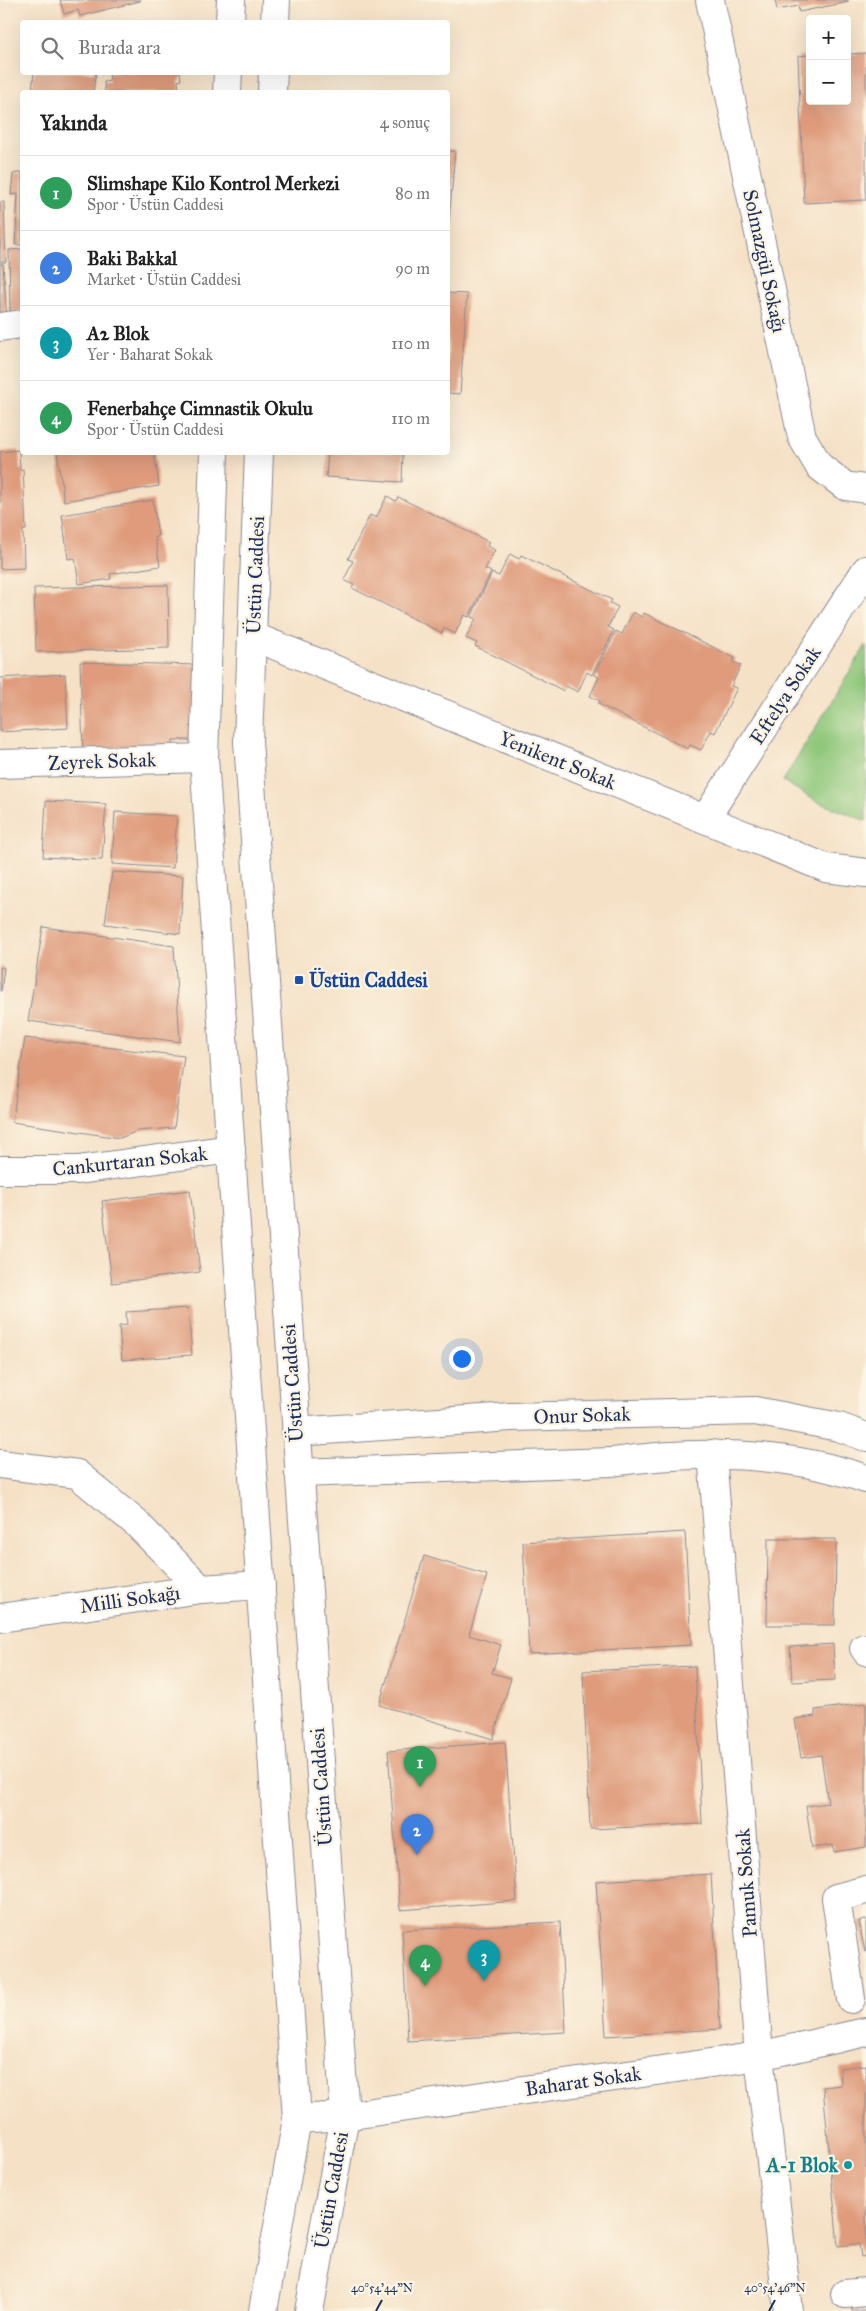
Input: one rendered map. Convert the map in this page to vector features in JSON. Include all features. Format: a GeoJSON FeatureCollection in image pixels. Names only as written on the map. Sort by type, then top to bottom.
{"type":"FeatureCollection","features":[{"type":"Feature","properties":{"kind":"street"},"geometry":{"type":"LineString","coordinates":[[230,0],[230,20]]}},
{"type":"Feature","properties":{"kind":"street"},"geometry":{"type":"LineString","coordinates":[[275,20],[276,0]]}},
{"type":"Feature","properties":{"kind":"street","name":"Solmazgül Sokağı"},"geometry":{"type":"LineString","coordinates":[[710,0],[802,437],[819,466],[845,486],[866,489]]}},
{"type":"Feature","properties":{"kind":"street"},"geometry":{"type":"LineString","coordinates":[[227,90],[228,75]]}},
{"type":"Feature","properties":{"kind":"street"},"geometry":{"type":"LineString","coordinates":[[272,90],[273,75]]}},
{"type":"Feature","properties":{"kind":"street"},"geometry":{"type":"LineString","coordinates":[[0,327],[20,324]]}},
{"type":"Feature","properties":{"kind":"street"},"geometry":{"type":"LineString","coordinates":[[214,455],[204,758],[297,2119],[262,2311]]}},
{"type":"Feature","properties":{"kind":"street","name":"Üstün Caddesi"},"geometry":{"type":"LineString","coordinates":[[259,455],[248,741],[345,2116],[309,2311]]}},
{"type":"Feature","properties":{"kind":"street","name":"Eftelya Sokak"},"geometry":{"type":"LineString","coordinates":[[705,819],[866,570]]}},
{"type":"Feature","properties":{"kind":"street","name":"Yenikent Sokak"},"geometry":{"type":"LineString","coordinates":[[252,636],[826,868],[866,873]]}},
{"type":"Feature","properties":{"kind":"street","name":"Zeyrek Sokak"},"geometry":{"type":"LineString","coordinates":[[0,764],[204,758]]}},
{"type":"Feature","properties":{"kind":"street","name":"Cankurtaran Sokak"},"geometry":{"type":"LineString","coordinates":[[0,1170],[78,1170],[231,1149]]}},
{"type":"Feature","properties":{"kind":"street","name":"Onur Sokak"},"geometry":{"type":"LineString","coordinates":[[296,1432],[511,1417],[755,1411],[839,1428],[866,1437]]}},
{"type":"Feature","properties":{"kind":"street"},"geometry":{"type":"LineString","coordinates":[[299,1473],[612,1462],[659,1456],[712,1454],[784,1460],[842,1471],[866,1480]]}},
{"type":"Feature","properties":{"kind":"street","name":"Pamuk Sokak"},"geometry":{"type":"LineString","coordinates":[[712,1454],[759,2056],[788,2311]]}},
{"type":"Feature","properties":{"kind":"street"},"geometry":{"type":"LineString","coordinates":[[0,1464],[77,1474],[136,1523],[201,1589]]}},
{"type":"Feature","properties":{"kind":"street","name":"Milli Sokağı"},"geometry":{"type":"LineString","coordinates":[[0,1618],[201,1589],[261,1585]]}},
{"type":"Feature","properties":{"kind":"street"},"geometry":{"type":"LineString","coordinates":[[851,1999],[836,1898],[866,1890]]}},
{"type":"Feature","properties":{"kind":"street","name":"Baharat Sokak"},"geometry":{"type":"LineString","coordinates":[[297,2119],[345,2116],[759,2056],[866,2032]]}},
{"type":"Feature","properties":{"kind":"green space"},"geometry":{"type":"Polygon","coordinates":[[[866,645],[866,821],[816,801],[783,781],[866,645]]]}},
{"type":"Feature","properties":{"kind":"building"},"geometry":{"type":"Polygon","coordinates":[[[60,0],[140,1],[80,16],[78,10],[64,14],[60,0]]]}},
{"type":"Feature","properties":{"kind":"building"},"geometry":{"type":"Polygon","coordinates":[[[775,0],[848,0],[848,2],[799,12],[798,6],[777,10],[775,0]]]}},
{"type":"Feature","properties":{"kind":"building"},"geometry":{"type":"Polygon","coordinates":[[[866,53],[866,200],[804,203],[798,56],[806,55],[806,105],[851,105],[851,54],[866,53]]]}},
{"type":"Feature","properties":{"kind":"building"},"geometry":{"type":"Polygon","coordinates":[[[34,75],[96,75],[93,90],[32,90],[34,75]]]}},
{"type":"Feature","properties":{"kind":"building"},"geometry":{"type":"Polygon","coordinates":[[[109,75],[180,75],[181,80],[178,81],[179,90],[105,90],[104,82],[110,81],[109,75]]]}},
{"type":"Feature","properties":{"kind":"building"},"geometry":{"type":"Polygon","coordinates":[[[450,151],[455,151],[450,210],[450,151]]]}},
{"type":"Feature","properties":{"kind":"building"},"geometry":{"type":"Polygon","coordinates":[[[20,172],[20,245],[15,245],[18,194],[11,195],[13,174],[20,172]]]}},
{"type":"Feature","properties":{"kind":"building"},"geometry":{"type":"Polygon","coordinates":[[[0,202],[4,202],[6,262],[0,262],[0,202]]]}},
{"type":"Feature","properties":{"kind":"building"},"geometry":{"type":"Polygon","coordinates":[[[20,249],[20,311],[10,311],[9,250],[20,249]]]}},
{"type":"Feature","properties":{"kind":"building"},"geometry":{"type":"Polygon","coordinates":[[[0,264],[3,264],[7,320],[0,321],[0,264]]]}},
{"type":"Feature","properties":{"kind":"building"},"geometry":{"type":"Polygon","coordinates":[[[450,293],[467,294],[460,394],[450,393],[450,293]]]}},
{"type":"Feature","properties":{"kind":"building"},"geometry":{"type":"Polygon","coordinates":[[[19,450],[20,470],[23,469],[26,530],[23,530],[24,568],[0,569],[0,452],[19,450]]]}},
{"type":"Feature","properties":{"kind":"building"},"geometry":{"type":"Polygon","coordinates":[[[57,455],[154,455],[159,486],[64,501],[57,455]]]}},
{"type":"Feature","properties":{"kind":"building"},"geometry":{"type":"Polygon","coordinates":[[[328,455],[403,455],[402,482],[326,477],[328,455]]]}},
{"type":"Feature","properties":{"kind":"building"},"geometry":{"type":"Polygon","coordinates":[[[387,496],[396,501],[398,497],[489,542],[487,546],[495,550],[485,569],[491,572],[469,617],[464,615],[455,634],[444,628],[442,633],[352,588],[354,585],[344,580],[353,561],[348,559],[370,515],[376,518],[387,496]]]}},
{"type":"Feature","properties":{"kind":"building"},"geometry":{"type":"Polygon","coordinates":[[[153,500],[158,537],[155,537],[160,566],[110,574],[111,579],[79,584],[75,558],[68,559],[62,515],[153,500]]]}},
{"type":"Feature","properties":{"kind":"building"},"geometry":{"type":"Polygon","coordinates":[[[510,554],[519,559],[521,555],[612,600],[610,603],[618,607],[608,627],[614,630],[592,675],[587,672],[578,692],[566,686],[564,691],[475,646],[477,643],[466,638],[476,619],[471,617],[492,573],[499,576],[510,554]]]}},
{"type":"Feature","properties":{"kind":"building"},"geometry":{"type":"Polygon","coordinates":[[[168,585],[169,648],[36,652],[34,588],[168,585]]]}},
{"type":"Feature","properties":{"kind":"building"},"geometry":{"type":"Polygon","coordinates":[[[633,612],[642,617],[644,613],[735,658],[733,662],[741,665],[731,686],[737,688],[715,733],[711,731],[701,750],[690,745],[688,749],[598,704],[600,701],[590,696],[599,677],[594,675],[616,631],[622,634],[633,612]]]}},
{"type":"Feature","properties":{"kind":"building"},"geometry":{"type":"Polygon","coordinates":[[[80,662],[199,665],[200,740],[173,740],[173,745],[83,750],[80,662]]]}},
{"type":"Feature","properties":{"kind":"building"},"geometry":{"type":"Polygon","coordinates":[[[65,674],[68,728],[0,732],[0,678],[65,674]]]}},
{"type":"Feature","properties":{"kind":"building"},"geometry":{"type":"Polygon","coordinates":[[[46,801],[106,804],[102,860],[43,857],[46,801]]]}},
{"type":"Feature","properties":{"kind":"building"},"geometry":{"type":"Polygon","coordinates":[[[115,812],[177,816],[173,868],[112,864],[115,812]]]}},
{"type":"Feature","properties":{"kind":"building"},"geometry":{"type":"Polygon","coordinates":[[[112,872],[183,876],[180,934],[105,924],[112,872]]]}},
{"type":"Feature","properties":{"kind":"building"},"geometry":{"type":"Polygon","coordinates":[[[43,927],[174,946],[180,1042],[28,1021],[43,927]]]}},
{"type":"Feature","properties":{"kind":"building"},"geometry":{"type":"Polygon","coordinates":[[[0,967],[4,968],[1,991],[0,991],[0,967]]]}},
{"type":"Feature","properties":{"kind":"building"},"geometry":{"type":"Polygon","coordinates":[[[25,1038],[184,1056],[174,1128],[138,1131],[120,1138],[12,1122],[25,1038]]]}},
{"type":"Feature","properties":{"kind":"building"},"geometry":{"type":"Polygon","coordinates":[[[190,1190],[200,1272],[112,1283],[102,1201],[190,1190]]]}},
{"type":"Feature","properties":{"kind":"building"},"geometry":{"type":"Polygon","coordinates":[[[188,1308],[192,1355],[122,1360],[119,1326],[127,1325],[126,1312],[188,1308]]]}},
{"type":"Feature","properties":{"kind":"building"},"geometry":{"type":"Polygon","coordinates":[[[685,1532],[691,1645],[529,1654],[523,1542],[685,1532]]]}},
{"type":"Feature","properties":{"kind":"building"},"geometry":{"type":"Polygon","coordinates":[[[768,1539],[836,1539],[835,1625],[767,1625],[768,1539]]]}},
{"type":"Feature","properties":{"kind":"building"},"geometry":{"type":"Polygon","coordinates":[[[424,1556],[487,1575],[469,1635],[501,1645],[492,1673],[511,1678],[493,1739],[379,1705],[424,1556]]]}},
{"type":"Feature","properties":{"kind":"building"},"geometry":{"type":"Polygon","coordinates":[[[833,1644],[835,1680],[792,1682],[790,1647],[833,1644]]]}},
{"type":"Feature","properties":{"kind":"building"},"geometry":{"type":"Polygon","coordinates":[[[695,1666],[702,1824],[590,1829],[583,1671],[695,1666]]]}},
{"type":"Feature","properties":{"kind":"building"},"geometry":{"type":"Polygon","coordinates":[[[866,1703],[866,1847],[834,1852],[833,1845],[812,1848],[806,1806],[828,1803],[821,1755],[801,1758],[795,1719],[815,1716],[815,1710],[866,1703]]]}},
{"type":"Feature","properties":{"kind":"building"},"geometry":{"type":"Polygon","coordinates":[[[505,1742],[517,1901],[400,1910],[388,1751],[505,1742]]]}},
{"type":"Feature","properties":{"kind":"building"},"geometry":{"type":"Polygon","coordinates":[[[711,1874],[720,2029],[606,2036],[596,1881],[711,1874]]]}},
{"type":"Feature","properties":{"kind":"building"},"geometry":{"type":"Polygon","coordinates":[[[866,1920],[866,1952],[865,1952],[859,1921],[866,1920]]]}},
{"type":"Feature","properties":{"kind":"building"},"geometry":{"type":"Polygon","coordinates":[[[560,1922],[566,2032],[408,2041],[402,1930],[560,1922]]]}},
{"type":"Feature","properties":{"kind":"building","name":"A-1 Blok"},"geometry":{"type":"Polygon","coordinates":[[[866,2065],[866,2256],[861,2257],[859,2244],[838,2246],[823,2087],[841,2085],[840,2068],[866,2065]]]}},
{"type":"Feature","properties":{"kind":"building"},"geometry":{"type":"Polygon","coordinates":[[[866,2299],[866,2311],[852,2311],[851,2300],[866,2299]]]}},
{"type":"Feature","properties":{"kind":"place","name":"Üstün Caddesi"},"geometry":{"type":"Point","coordinates":[299,980]}},
{"type":"Feature","properties":{"kind":"place","name":"Slimshape Kilo Kontrol Merkezi"},"geometry":{"type":"Point","coordinates":[420,1787]}},
{"type":"Feature","properties":{"kind":"place","name":"Baki Bakkal"},"geometry":{"type":"Point","coordinates":[417,1855]}},
{"type":"Feature","properties":{"kind":"place","name":"A2 Blok"},"geometry":{"type":"Point","coordinates":[484,1981]}},
{"type":"Feature","properties":{"kind":"place","name":"Fenerbahçe Cimnastik Okulu"},"geometry":{"type":"Point","coordinates":[425,1986]}},
{"type":"Feature","properties":{"kind":"place","name":"A-1 Blok"},"geometry":{"type":"Point","coordinates":[848,2165]}}]}
